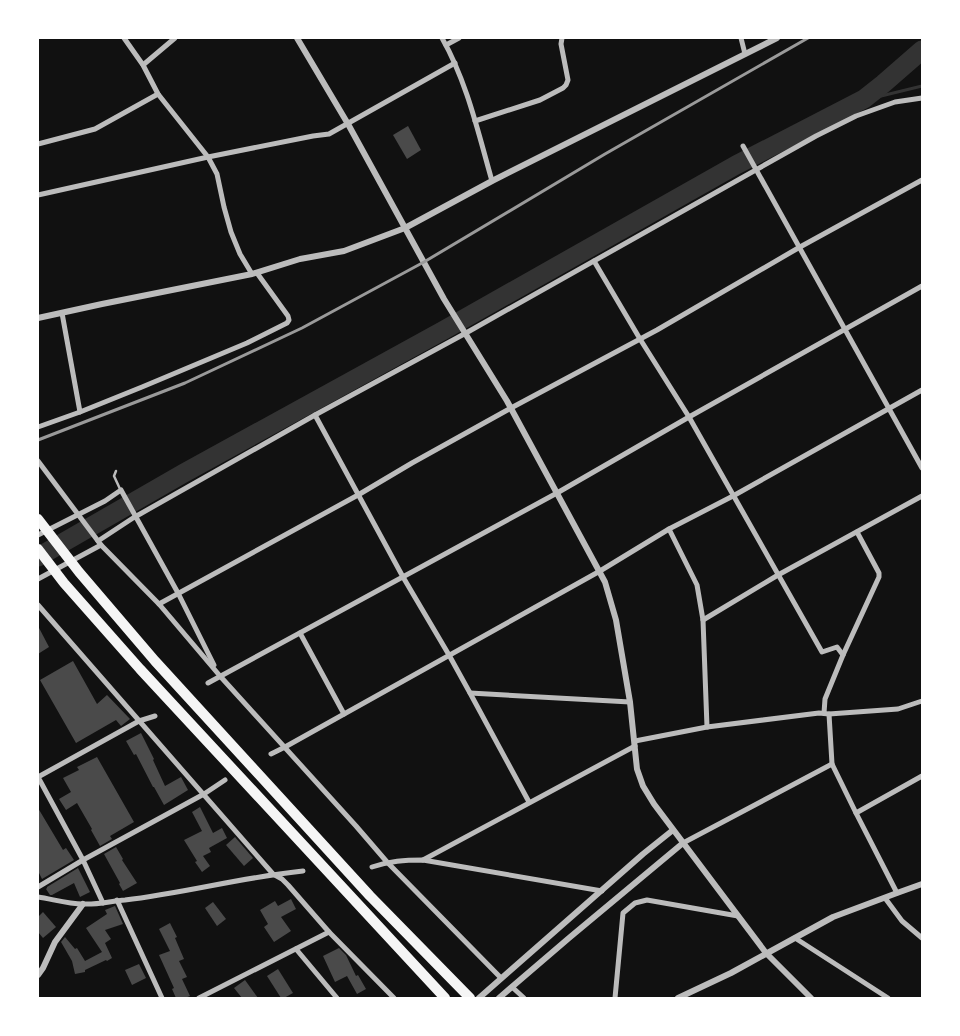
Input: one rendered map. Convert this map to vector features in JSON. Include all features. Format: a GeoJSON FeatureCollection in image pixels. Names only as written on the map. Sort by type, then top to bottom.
{"type":"FeatureCollection","features":[{"type":"Feature","properties":{"kind":"highway"},"geometry":{"type":"LineString","coordinates":[[38,519],[79,572],[155,661],[370,896],[467,996]]}},
{"type":"Feature","properties":{"kind":"highway"},"geometry":{"type":"LineString","coordinates":[[38,549],[64,583],[140,669],[446,998]]}},
{"type":"Feature","properties":{"kind":"street"},"geometry":{"type":"LineString","coordinates":[[38,427],[142,387],[247,342],[287,323],[289,320],[288,316],[240,254],[231,232],[217,174],[208,157],[158,94],[124,38]]}},
{"type":"Feature","properties":{"kind":"street"},"geometry":{"type":"LineString","coordinates":[[142,65],[175,38]]}},
{"type":"Feature","properties":{"kind":"street"},"geometry":{"type":"LineString","coordinates":[[297,38],[348,124],[451,311],[511,408],[606,582],[614,612],[630,702],[637,768],[643,786],[673,830],[766,953],[811,998]]}},
{"type":"Feature","properties":{"kind":"street"},"geometry":{"type":"LineString","coordinates":[[442,38],[455,63],[475,121],[492,181]]}},
{"type":"Feature","properties":{"kind":"street"},"geometry":{"type":"LineString","coordinates":[[446,45],[459,38]]}},
{"type":"Feature","properties":{"kind":"street"},"geometry":{"type":"LineString","coordinates":[[475,121],[540,100],[564,88],[568,80],[560,44],[562,38]]}},
{"type":"Feature","properties":{"kind":"street"},"geometry":{"type":"LineString","coordinates":[[741,38],[745,54]]}},
{"type":"Feature","properties":{"kind":"street"},"geometry":{"type":"LineString","coordinates":[[38,318],[255,274],[300,259],[344,251],[405,228],[492,181],[777,38]]}},
{"type":"Feature","properties":{"kind":"street"},"geometry":{"type":"LineString","coordinates":[[38,195],[208,157],[329,134],[455,63]]}},
{"type":"Feature","properties":{"kind":"street"},"geometry":{"type":"LineString","coordinates":[[38,144],[95,129],[158,94]]}},
{"type":"Feature","properties":{"kind":"street"},"geometry":{"type":"LineString","coordinates":[[38,579],[136,517],[315,415],[816,136],[856,116],[895,102],[922,98]]}},
{"type":"Feature","properties":{"kind":"street"},"geometry":{"type":"LineString","coordinates":[[743,146],[922,468]]}},
{"type":"Feature","properties":{"kind":"street"},"geometry":{"type":"LineString","coordinates":[[159,604],[358,495],[511,408],[640,339],[800,247],[922,180]]}},
{"type":"Feature","properties":{"kind":"street"},"geometry":{"type":"LineString","coordinates":[[594,261],[689,417],[822,652],[837,647],[843,655]]}},
{"type":"Feature","properties":{"kind":"street"},"geometry":{"type":"LineString","coordinates":[[208,683],[557,493],[922,286]]}},
{"type":"Feature","properties":{"kind":"street"},"geometry":{"type":"LineString","coordinates":[[62,313],[80,412]]}},
{"type":"Feature","properties":{"kind":"street"},"geometry":{"type":"LineString","coordinates":[[271,754],[285,748],[600,571],[669,529],[733,496],[922,390]]}},
{"type":"Feature","properties":{"kind":"street"},"geometry":{"type":"LineString","coordinates":[[315,415],[403,578],[449,655],[529,802]]}},
{"type":"Feature","properties":{"kind":"street"},"geometry":{"type":"LineString","coordinates":[[38,461],[99,542],[159,604],[220,676],[387,862],[501,978]]}},
{"type":"Feature","properties":{"kind":"street"},"geometry":{"type":"LineString","coordinates":[[38,535],[122,492],[178,594],[216,671]]}},
{"type":"Feature","properties":{"kind":"street"},"geometry":{"type":"LineString","coordinates":[[704,620],[778,575],[922,496]]}},
{"type":"Feature","properties":{"kind":"street"},"geometry":{"type":"LineString","coordinates":[[669,529],[697,585],[704,620],[707,727]]}},
{"type":"Feature","properties":{"kind":"street"},"geometry":{"type":"LineString","coordinates":[[857,532],[879,573],[825,699],[826,714],[832,764],[897,893]]}},
{"type":"Feature","properties":{"kind":"street"},"geometry":{"type":"LineString","coordinates":[[38,605],[273,874],[288,884],[329,932],[394,998]]}},
{"type":"Feature","properties":{"kind":"street"},"geometry":{"type":"LineString","coordinates":[[300,633],[344,714]]}},
{"type":"Feature","properties":{"kind":"street"},"geometry":{"type":"LineString","coordinates":[[470,693],[630,702]]}},
{"type":"Feature","properties":{"kind":"street"},"geometry":{"type":"LineString","coordinates":[[423,860],[635,744],[707,727],[819,713],[898,709],[922,701]]}},
{"type":"Feature","properties":{"kind":"street"},"geometry":{"type":"LineString","coordinates":[[103,903],[83,860],[38,777],[139,722],[155,716]]}},
{"type":"Feature","properties":{"kind":"street"},"geometry":{"type":"LineString","coordinates":[[499,998],[683,843],[832,764]]}},
{"type":"Feature","properties":{"kind":"street"},"geometry":{"type":"LineString","coordinates":[[856,814],[922,776]]}},
{"type":"Feature","properties":{"kind":"street"},"geometry":{"type":"LineString","coordinates":[[38,887],[83,860],[204,794],[225,780]]}},
{"type":"Feature","properties":{"kind":"street"},"geometry":{"type":"LineString","coordinates":[[479,998],[673,830]]}},
{"type":"Feature","properties":{"kind":"street"},"geometry":{"type":"LineString","coordinates":[[372,866],[402,860],[423,860],[602,891]]}},
{"type":"Feature","properties":{"kind":"street"},"geometry":{"type":"LineString","coordinates":[[38,897],[83,904],[103,903],[153,897],[273,874],[303,871]]}},
{"type":"Feature","properties":{"kind":"street"},"geometry":{"type":"LineString","coordinates":[[678,998],[731,973],[833,917],[922,884]]}},
{"type":"Feature","properties":{"kind":"street"},"geometry":{"type":"LineString","coordinates":[[885,898],[902,921],[922,938]]}},
{"type":"Feature","properties":{"kind":"street"},"geometry":{"type":"LineString","coordinates":[[117,900],[162,998]]}},
{"type":"Feature","properties":{"kind":"street"},"geometry":{"type":"LineString","coordinates":[[615,998],[623,913],[635,903],[647,900],[738,916]]}},
{"type":"Feature","properties":{"kind":"street"},"geometry":{"type":"LineString","coordinates":[[38,975],[55,942],[83,904]]}},
{"type":"Feature","properties":{"kind":"street"},"geometry":{"type":"LineString","coordinates":[[199,998],[329,932]]}},
{"type":"Feature","properties":{"kind":"street"},"geometry":{"type":"LineString","coordinates":[[794,938],[888,998]]}},
{"type":"Feature","properties":{"kind":"street"},"geometry":{"type":"LineString","coordinates":[[296,948],[337,998]]}},
{"type":"Feature","properties":{"kind":"street"},"geometry":{"type":"LineString","coordinates":[[512,987],[524,998]]}},
{"type":"Feature","properties":{"kind":"lane"},"geometry":{"type":"LineString","coordinates":[[116,471],[115,480],[122,492]]}},
{"type":"Feature","properties":{"kind":"building"},"geometry":{"type":"Polygon","coordinates":[[[408,126],[421,150],[407,159],[393,135],[408,126]]]}},
{"type":"Feature","properties":{"kind":"building"},"geometry":{"type":"Polygon","coordinates":[[[38,626],[49,647],[38,654],[38,626]]]}},
{"type":"Feature","properties":{"kind":"building"},"geometry":{"type":"Polygon","coordinates":[[[73,661],[97,704],[107,695],[130,719],[121,726],[116,720],[76,743],[40,680],[73,661]]]}},
{"type":"Feature","properties":{"kind":"building"},"geometry":{"type":"Polygon","coordinates":[[[141,733],[165,786],[181,777],[188,790],[164,805],[136,754],[134,755],[126,741],[141,733]]]}},
{"type":"Feature","properties":{"kind":"building"},"geometry":{"type":"Polygon","coordinates":[[[97,757],[134,822],[110,836],[112,839],[100,846],[77,803],[66,810],[59,799],[71,792],[63,778],[79,770],[77,767],[97,757]]]}},
{"type":"Feature","properties":{"kind":"building"},"geometry":{"type":"Polygon","coordinates":[[[200,807],[213,833],[222,828],[227,838],[209,848],[211,852],[203,856],[210,866],[202,872],[184,840],[202,831],[192,812],[200,807]]]}},
{"type":"Feature","properties":{"kind":"building"},"geometry":{"type":"Polygon","coordinates":[[[38,808],[63,850],[66,848],[74,860],[42,879],[38,871],[38,808]]]}},
{"type":"Feature","properties":{"kind":"building"},"geometry":{"type":"Polygon","coordinates":[[[235,837],[253,858],[244,866],[226,845],[235,837]]]}},
{"type":"Feature","properties":{"kind":"building"},"geometry":{"type":"Polygon","coordinates":[[[116,847],[137,883],[123,891],[104,854],[116,847]]]}},
{"type":"Feature","properties":{"kind":"building"},"geometry":{"type":"Polygon","coordinates":[[[78,868],[90,892],[80,897],[74,883],[50,895],[46,889],[47,887],[78,868]]]}},
{"type":"Feature","properties":{"kind":"building"},"geometry":{"type":"Polygon","coordinates":[[[291,899],[296,909],[281,917],[291,931],[274,942],[264,927],[268,924],[260,910],[275,901],[278,906],[291,899]]]}},
{"type":"Feature","properties":{"kind":"building"},"geometry":{"type":"Polygon","coordinates":[[[213,902],[226,919],[217,926],[205,908],[213,902]]]}},
{"type":"Feature","properties":{"kind":"building"},"geometry":{"type":"Polygon","coordinates":[[[115,906],[123,924],[105,930],[111,939],[105,943],[112,958],[85,970],[85,972],[75,974],[72,961],[61,942],[65,937],[75,949],[77,948],[85,961],[102,952],[86,928],[107,914],[105,910],[115,906]]]}},
{"type":"Feature","properties":{"kind":"building"},"geometry":{"type":"Polygon","coordinates":[[[43,912],[56,927],[43,938],[38,932],[38,917],[43,912]]]}},
{"type":"Feature","properties":{"kind":"building"},"geometry":{"type":"Polygon","coordinates":[[[170,923],[184,959],[179,961],[187,977],[182,979],[190,996],[185,998],[176,998],[172,989],[174,988],[159,955],[170,951],[159,929],[170,923]]]}},
{"type":"Feature","properties":{"kind":"building"},"geometry":{"type":"Polygon","coordinates":[[[339,948],[346,955],[356,976],[358,975],[366,989],[357,994],[347,976],[335,982],[323,956],[339,948]]]}},
{"type":"Feature","properties":{"kind":"building"},"geometry":{"type":"Polygon","coordinates":[[[139,964],[146,978],[132,985],[125,970],[139,964]]]}},
{"type":"Feature","properties":{"kind":"building"},"geometry":{"type":"Polygon","coordinates":[[[278,969],[293,993],[284,998],[281,998],[267,976],[278,969]]]}},
{"type":"Feature","properties":{"kind":"building"},"geometry":{"type":"Polygon","coordinates":[[[245,980],[258,998],[242,998],[234,988],[245,980]]]}},
{"type":"Feature","properties":{"kind":"waterway"},"geometry":{"type":"LineString","coordinates":[[38,557],[184,473],[444,330],[736,165],[864,99],[922,50]]}},
{"type":"Feature","properties":{"kind":"waterway"},"geometry":{"type":"LineString","coordinates":[[864,99],[922,86]]}},
{"type":"Feature","properties":{"kind":"railway"},"geometry":{"type":"LineString","coordinates":[[38,440],[185,383],[302,328],[424,262],[605,154],[808,38]]}}]}
